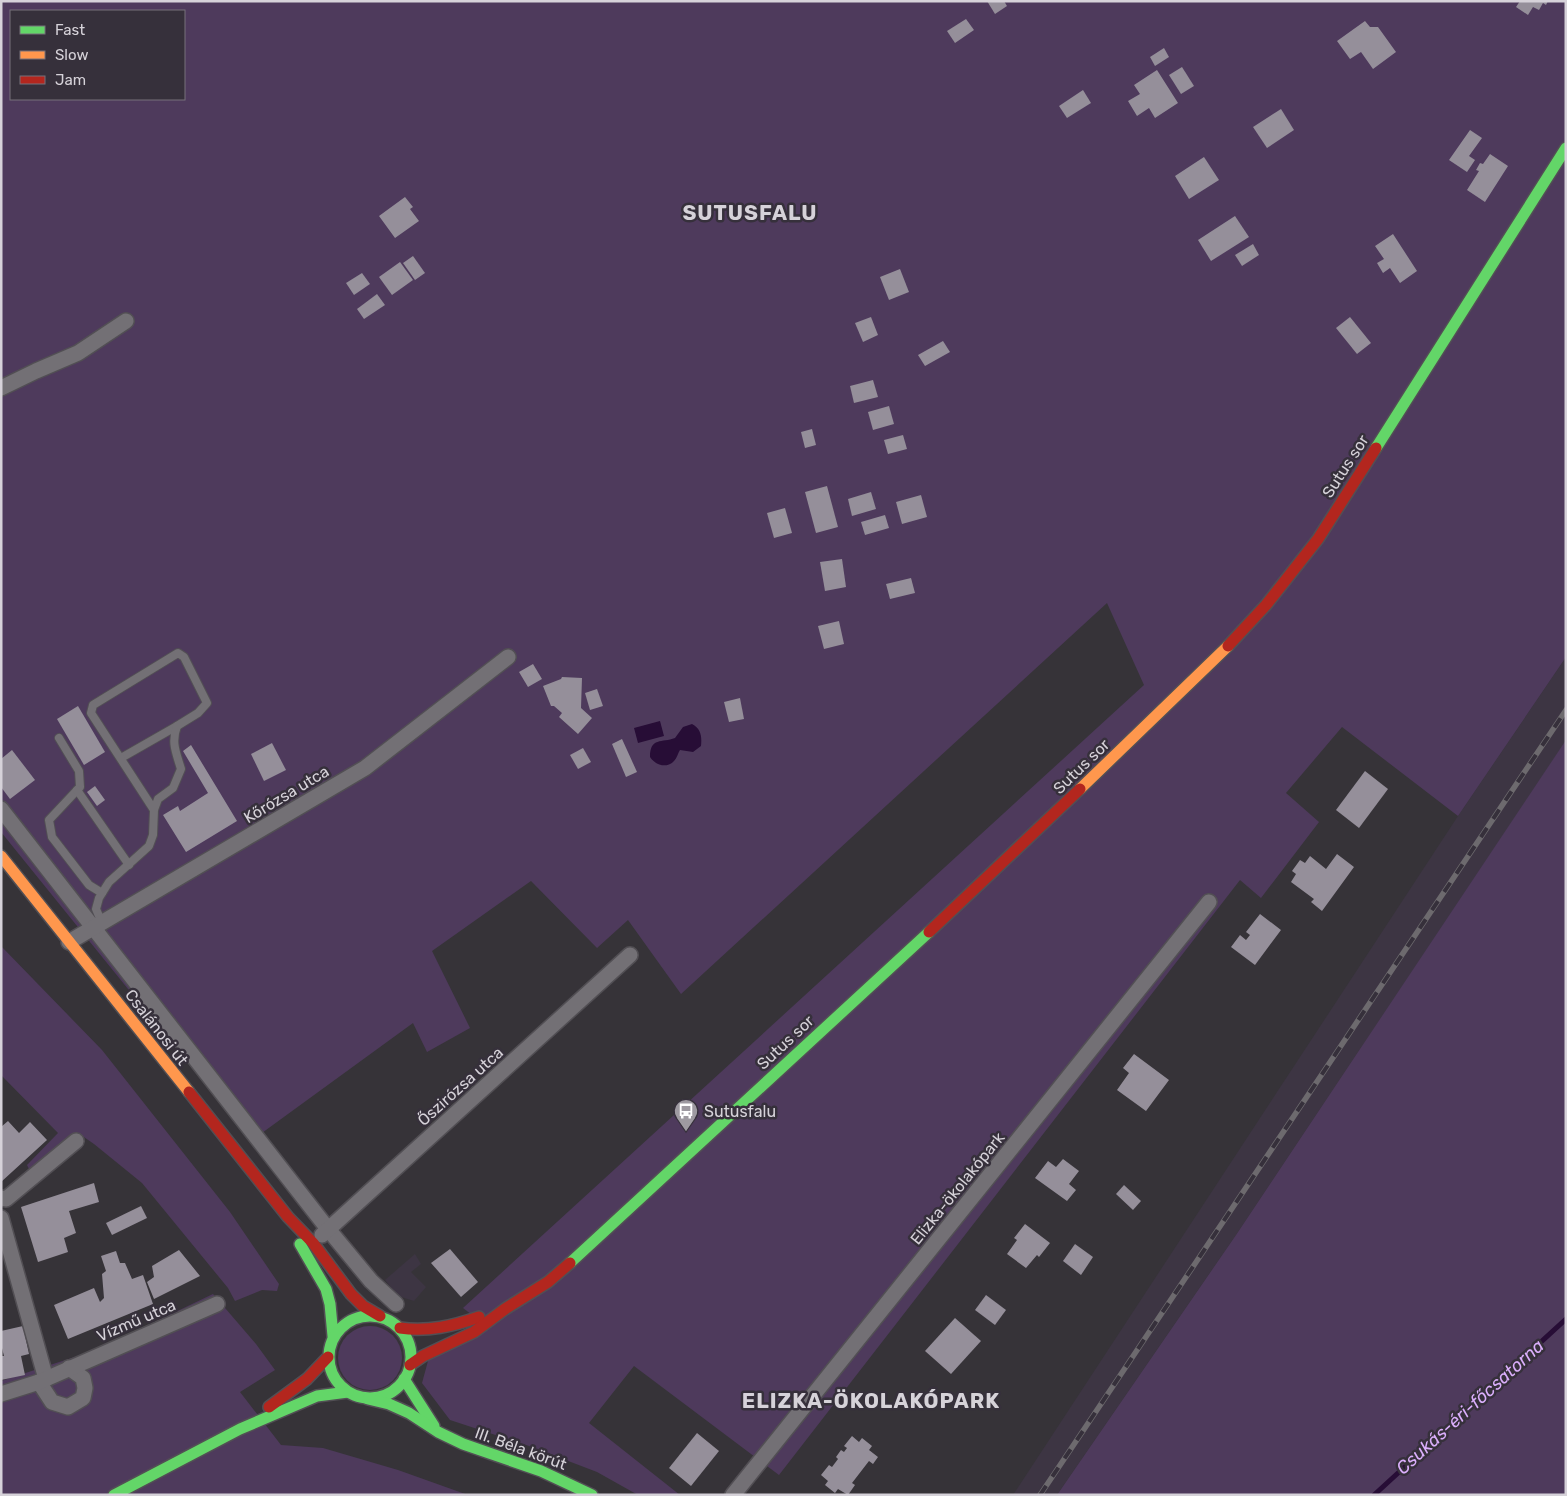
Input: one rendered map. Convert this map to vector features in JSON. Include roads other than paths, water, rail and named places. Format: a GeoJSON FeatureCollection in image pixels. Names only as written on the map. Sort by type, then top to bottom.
{"type":"FeatureCollection","features":[{"type":"Feature","properties":{"kind":"main road","name":"Sutus sor"},"geometry":{"type":"LineString","coordinates":[[506,1309],[548,1282],[577,1257],[1027,840],[1246,628],[1293,573],[1318,539],[1566,148]]}},
{"type":"Feature","properties":{"kind":"main road","name":"Csalánosi út"},"geometry":{"type":"LineString","coordinates":[[1,856],[288,1217],[313,1243],[351,1294],[363,1306],[380,1316]]}},
{"type":"Feature","properties":{"kind":"main road","name":"Csalánosi út"},"geometry":{"type":"LineString","coordinates":[[288,1217],[306,1256],[326,1289],[330,1304],[333,1336]]}},
{"type":"Feature","properties":{"kind":"main road"},"geometry":{"type":"LineString","coordinates":[[400,1328],[426,1331],[454,1326],[506,1309]]}},
{"type":"Feature","properties":{"kind":"main road"},"geometry":{"type":"LineString","coordinates":[[410,1364],[474,1332],[506,1309]]}},
{"type":"Feature","properties":{"kind":"main road"},"geometry":{"type":"LineString","coordinates":[[366,1315],[380,1316],[400,1328],[410,1345],[410,1364],[404,1379],[391,1392],[373,1398],[364,1398],[348,1392],[339,1386],[333,1377],[328,1357],[329,1346],[333,1336],[353,1318],[366,1315]]}},
{"type":"Feature","properties":{"kind":"main road"},"geometry":{"type":"LineString","coordinates":[[240,1429],[307,1379],[328,1357]]}},
{"type":"Feature","properties":{"kind":"main road"},"geometry":{"type":"LineString","coordinates":[[404,1379],[438,1432]]}},
{"type":"Feature","properties":{"kind":"main road"},"geometry":{"type":"LineString","coordinates":[[116,1494],[240,1429],[317,1396],[348,1392]]}},
{"type":"Feature","properties":{"kind":"main road","name":"III. Béla körút"},"geometry":{"type":"LineString","coordinates":[[364,1398],[389,1404],[409,1413],[438,1432],[480,1450],[541,1471],[592,1495]]}},
{"type":"Feature","properties":{"kind":"street"},"geometry":{"type":"LineString","coordinates":[[1,388],[78,353],[126,322]]}},
{"type":"Feature","properties":{"kind":"street","name":"Kőrózsa utca"},"geometry":{"type":"LineString","coordinates":[[69,942],[365,768],[508,657]]}},
{"type":"Feature","properties":{"kind":"street"},"geometry":{"type":"LineString","coordinates":[[1,809],[98,926],[328,1229],[371,1281],[396,1304]]}},
{"type":"Feature","properties":{"kind":"street","name":"Elizka-ökolakópark"},"geometry":{"type":"LineString","coordinates":[[733,1495],[1209,902]]}},
{"type":"Feature","properties":{"kind":"street","name":"Őszirózsa utca"},"geometry":{"type":"LineString","coordinates":[[313,1243],[630,955]]}},
{"type":"Feature","properties":{"kind":"street"},"geometry":{"type":"LineString","coordinates":[[1,1198],[6,1199],[76,1141]]}},
{"type":"Feature","properties":{"kind":"street"},"geometry":{"type":"LineString","coordinates":[[1,1218],[42,1381],[52,1402],[68,1407],[83,1398],[86,1388],[83,1378],[69,1368]]}},
{"type":"Feature","properties":{"kind":"street","name":"Vízmű utca"},"geometry":{"type":"LineString","coordinates":[[1,1394],[42,1381],[217,1304]]}},
{"type":"Feature","properties":{"kind":"lane"},"geometry":{"type":"LineString","coordinates":[[121,758],[198,713],[207,703],[184,657],[178,653],[93,705],[91,712],[154,810]]}},
{"type":"Feature","properties":{"kind":"lane"},"geometry":{"type":"LineString","coordinates":[[98,926],[96,909],[102,894],[109,882],[149,846],[153,835],[154,810],[158,799],[172,788],[181,769],[174,749],[173,737],[177,726]]}},
{"type":"Feature","properties":{"kind":"lane"},"geometry":{"type":"LineString","coordinates":[[59,738],[79,771],[80,787],[49,820],[52,837],[89,885],[102,894]]}},
{"type":"Feature","properties":{"kind":"lane"},"geometry":{"type":"LineString","coordinates":[[77,790],[129,865]]}},
{"type":"Feature","properties":{"kind":"waterway","name":"Csukás-éri-főcsatorna"},"geometry":{"type":"LineString","coordinates":[[1374,1495],[1566,1319]]}},
{"type":"Feature","properties":{"kind":"railway"},"geometry":{"type":"LineString","coordinates":[[1040,1495],[1566,710]]}},
{"type":"Feature","properties":{"kind":"place","name":"Sutusfalu"},"geometry":{"type":"Point","coordinates":[686,1132]}},
{"type":"Feature","properties":{"kind":"district","name":"SUTUSFALU"},"geometry":{"type":"Point","coordinates":[750,213]}},
{"type":"Feature","properties":{"kind":"district","name":"ELIZKA-ÖKOLAKÓPARK"},"geometry":{"type":"Point","coordinates":[871,1401]}}]}
